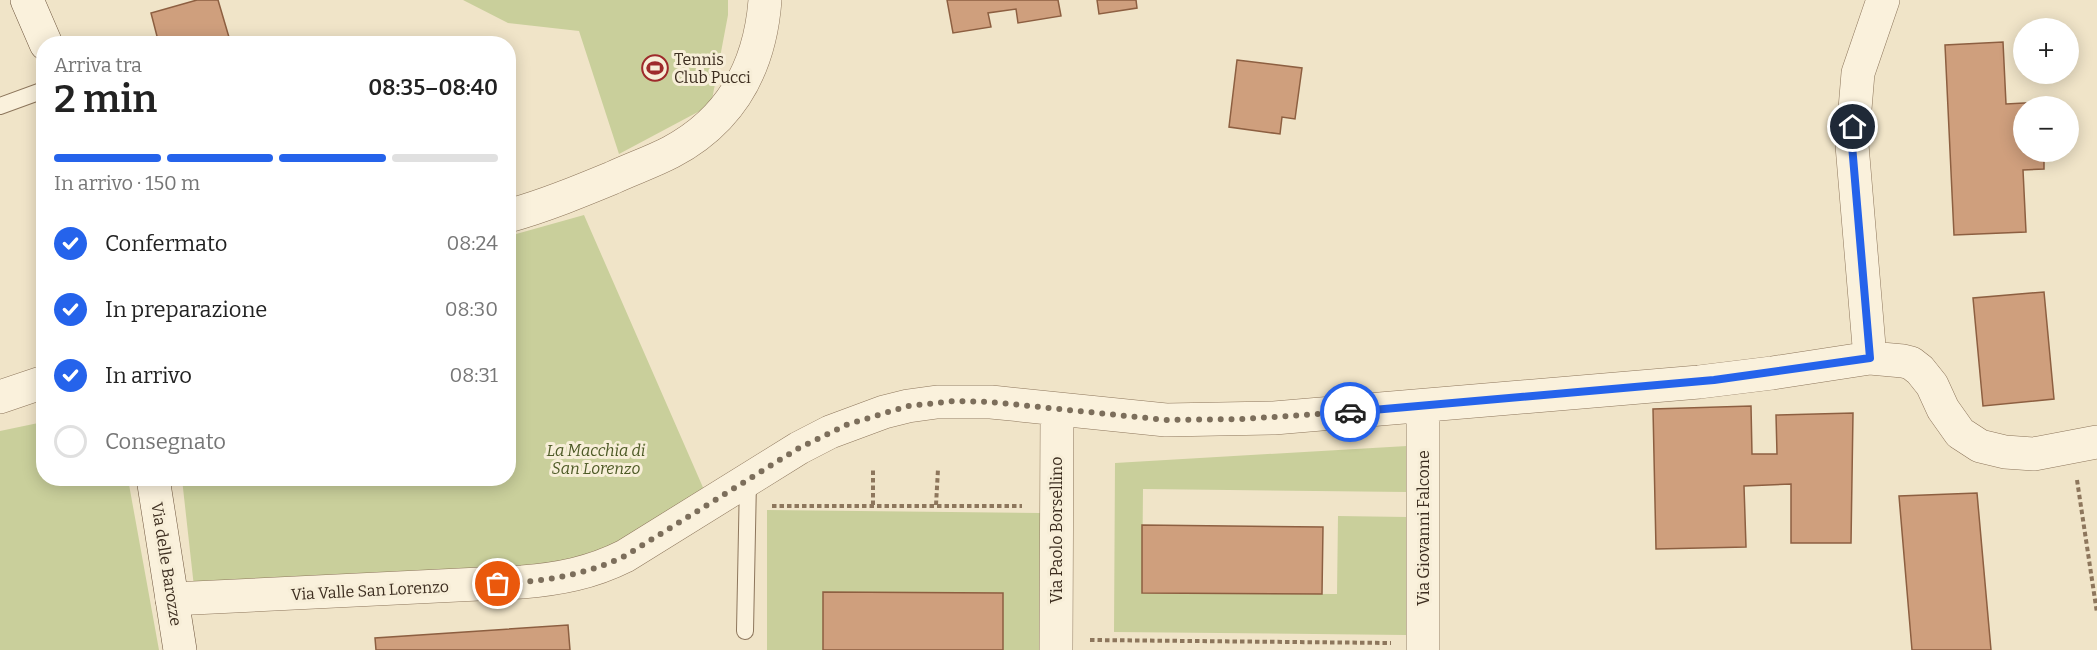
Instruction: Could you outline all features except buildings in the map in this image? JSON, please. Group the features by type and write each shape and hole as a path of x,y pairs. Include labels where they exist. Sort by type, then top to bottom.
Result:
{"street":[{"path":"27,0 43,36"},
{"path":"516,213 567,196 657,159 685,144 711,123 730,102 748,72 762,33 765,0"},
{"path":"1870,358 1852,145 1858,73 1884,0"},
{"name":"Via Valle San Lorenzo","path":"172,599 563,578 600,567 625,556 799,448 830,432 884,412 908,406 964,401 1166,420 1283,417 1709,381 1870,358 1903,361 1911,363 1920,370 1932,385 1960,433 1980,446 2019,454 2034,454 2084,444"},
{"path":"0,397 36,385"},
{"name":"Via Giovanni Falcone","path":"1423,406 1423,647"},
{"name":"Via Paolo Borsellino","path":"1056,645 1057,410"},
{"name":"Via delle Barozze","path":"154,486 180,650"}],"lane":[{"path":"0,106 36,93"},
{"path":"745,632 756,475"}],"path":[{"path":"2084,444 2097,613"},
{"path":"936,506 938,469"},
{"path":"873,470 873,505"},
{"path":"756,475 764,506 1056,506"},
{"path":"1056,645 1423,647"}],"green space":[{"name":"Tennis Club Pucci","path":"463,0 728,0 728,15 711,105 619,154 579,31 508,23"},
{"name":"La Macchia di San Lorenzo","path":"584,215 705,492 629,541 533,570 194,587 183,486 516,486 516,234"},
{"path":"36,423 36,486 129,486 159,650 0,650 0,431"},
{"path":"1407,446 1407,492 1143,489 1142,593 1337,594 1338,516 1407,517 1406,635 1114,632 1115,463"},
{"path":"767,510 1040,513 1039,650 1003,650 1003,593 823,592 823,650 767,650"}],"way so far":[{"path":"498,584 563,578 600,567 625,556 799,448 846,425 908,406 955,401 991,402 1166,420 1242,419 1350,412"}],"place":[{"name":"Tennis Club Pucci","path":"655,68"}],"route":[{"path":"1350,412 1714,380 1870,358 1852,145 1853,127"}]}
